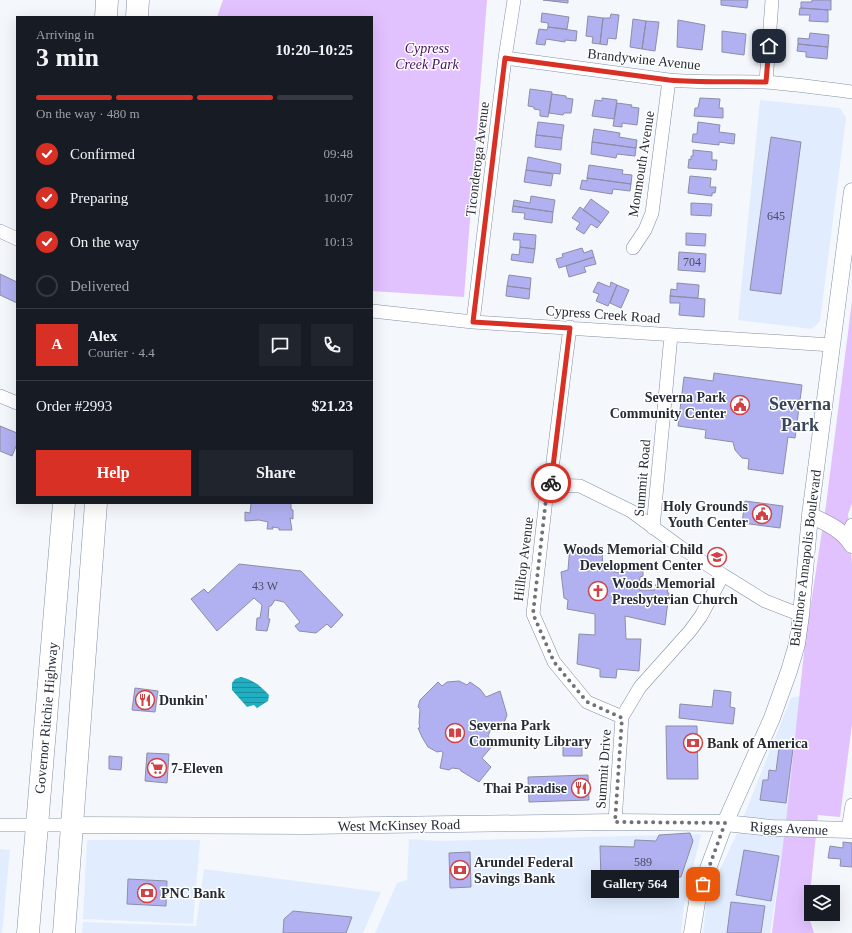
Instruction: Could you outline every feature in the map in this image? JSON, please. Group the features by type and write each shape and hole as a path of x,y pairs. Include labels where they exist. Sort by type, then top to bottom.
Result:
{"highway":[{"path":"106,16 108,0"},
{"path":"137,16 138,0"},
{"name":"Governor Ritchie Highway","path":"28,933 64,504"},
{"path":"64,933 96,504"}],"street":[{"name":"Ticonderoga Avenue","path":"473,322 505,58 514,0"},
{"path":"766,82 772,0"},
{"name":"Brandywine Avenue","path":"505,58 669,80 692,82 766,82 852,92"},
{"name":"Monmouth Avenue","path":"633,248 646,230 652,213 669,80"},
{"name":"Baltimore Annapolis Boulevard","path":"692,933 697,902 725,823 772,718 797,644 810,515 852,190"},
{"path":"0,231 16,239"},
{"name":"Cypress Creek Road","path":"373,311 473,322 832,346"},
{"name":"Hilltop Avenue","path":"570,328 550,485 546,499 533,614 554,662 587,702 622,718"},
{"name":"Summit Road","path":"653,528 671,335"},
{"path":"0,396 16,404"},
{"path":"550,485 580,486 631,511 680,547 722,575 765,601 801,614"},
{"path":"810,515 850,536"},
{"path":"622,718 640,687 690,631 701,616 722,575"},
{"name":"Summit Drive","path":"615,822 622,718"},
{"path":"850,830 852,805"},
{"name":"West McKinsey Road","path":"73,825 307,826 615,822 725,823"},
{"name":"Riggs Avenue","path":"725,823 772,828 850,830"},
{"path":"0,825 73,825"}],"shaded area":[{"path":"760,100 840,108 846,118 820,321 812,329 738,320"},
{"path":"807,694 770,933 703,933 707,897 735,838 791,698"},
{"path":"701,834 684,906 681,933 375,933 397,883 407,880 409,839 440,841"},
{"path":"87,840 200,840 193,924 83,919"},
{"path":"0,849 10,850 2,933 0,933"},
{"path":"204,869 381,892 363,933 82,933 83,922 196,926"}],"green space":[{"name":"Cypress Creek Park","path":"223,0 487,0 464,297 373,291 373,16 217,16"},
{"path":"852,301 852,503 848,514 852,564 852,724 840,817 818,815 811,885 804,885 804,921 810,921 814,933 772,933 787,813 805,643 826,505"}],"water":[{"path":"241,677 246,678 263,689 269,695 268,701 257,708 254,705 247,707 232,690 232,683 235,679"}],"building":[{"path":"543,0 568,0 568,3"},
{"path":"721,0 748,0 747,8 721,5"},
{"path":"812,0 831,0 831,10 801,8 801,2 812,2"},
{"path":"800,8 828,10 828,22 809,21 810,15 799,15"},
{"path":"542,13 569,17 567,29 548,27 548,23 541,22"},
{"path":"611,14 619,15 616,39 608,38 607,45 600,44 603,18 610,18"},
{"path":"588,16 603,18 600,44 592,43 593,37 586,36"},
{"path":"633,19 646,21 642,49 630,47"},
{"path":"678,20 705,25 702,50 677,47"},
{"path":"646,21 659,22 655,51 642,49"},
{"path":"548,27 577,31 576,41 565,40 565,42 546,39 545,45 536,44 539,29 547,30"},
{"path":"722,31 746,34 744,55 722,52"},
{"path":"810,33 829,35 828,47 798,44 798,38 809,39"},
{"path":"798,44 828,47 827,59 806,57 806,52 797,51"},
{"path":"530,89 552,92 548,117 540,116 540,110 528,106"},
{"path":"552,94 566,96 566,98 573,99 571,113 564,113 563,115 549,113"},
{"path":"602,98 617,100 614,119 592,116 595,100 602,101"},
{"path":"700,98 720,99 719,108 723,108 723,118 694,116 695,108 698,108"},
{"path":"617,103 632,105 631,107 639,108 637,125 622,123 622,127 613,126"},
{"path":"538,122 564,125 562,138 536,135"},
{"path":"698,122 720,125 719,132 735,134 734,144 719,142 719,145 692,142 693,134 697,134"},
{"path":"594,129 620,133 619,137 637,140 636,148 592,142"},
{"path":"536,135 562,138 561,150 535,147"},
{"path":"771,137 801,142 781,294 750,290"},
{"path":"592,142 636,148 635,156 617,154 616,158 591,154"},
{"path":"693,150 712,152 712,160 717,160 716,170 688,168 689,159 691,160 691,156 693,156"},
{"path":"528,157 561,164 560,174 526,170"},
{"path":"589,165 623,170 622,174 632,175 631,184 587,178"},
{"path":"526,170 553,174 551,186 524,182"},
{"path":"690,176 711,178 710,187 716,187 715,193 712,193 712,196 688,193"},
{"path":"587,178 631,184 630,191 613,189 612,194 580,189 582,180 587,181"},
{"path":"531,196 555,200 553,212 513,206 514,200 530,203"},
{"path":"591,199 609,212 601,223 583,210"},
{"path":"691,203 712,204 711,216 691,215"},
{"path":"513,206 553,212 552,223 524,219 525,213 512,212"},
{"path":"580,207 601,223 597,228 591,224 584,234 576,229 580,223 572,218"},
{"path":"514,233 536,235 535,249 520,247 520,240 513,240"},
{"path":"686,233 706,234 705,246 686,245"},
{"path":"520,247 535,249 533,263 511,260 512,254 519,255"},
{"path":"582,248 584,253 592,250 594,257 559,268 556,259 563,257 562,254"},
{"path":"679,252 706,254 705,272 678,270"},
{"path":"594,257 596,264 584,267 586,272 569,277 566,266"},
{"path":"0,274 16,282 16,303 0,295"},
{"path":"509,275 531,278 530,289 507,286"},
{"path":"598,282 610,287 611,282 617,285 608,306 596,301 599,294 593,292"},
{"path":"677,283 699,285 698,298 670,296 671,289 677,290"},
{"path":"617,285 629,290 621,308 610,303"},
{"path":"507,286 530,289 529,299 506,296"},
{"path":"670,296 705,299 704,317 679,315 680,303 670,303"},
{"name":"Severna Park Community Center","path":"714,373 802,385 795,438 788,437 783,474 748,469 749,459 742,458 735,450 733,442 705,438 706,430 678,426 684,377 713,381"},
{"path":"0,426 16,433 16,446 12,456 0,451"},
{"name":"Holy Grounds Youth Center","path":"745,501 783,506 780,528 742,523"},
{"path":"251,504 291,504 291,509 293,510 293,519 290,518 292,530 279,530 279,528 272,527 273,529 267,529 268,522 259,520 245,521 245,512 250,513"},
{"path":"570,545 602,550 603,570 621,573 620,566 643,568 643,576 640,577 639,590 655,590 656,584 668,589 667,593 669,593 665,625 625,616 626,639 641,639 639,671 617,669 616,678 600,677 600,669 577,664 579,634 595,635 595,614 567,609 568,600 564,598 561,572 568,570"},
{"path":"239,564 301,571 343,615 331,628 327,624 316,633 299,631 295,626 300,622 284,602 275,600 271,606 269,606 268,619 270,619 267,631 256,630 257,618 260,618 262,605 254,598 217,631 191,599 204,589 208,593"},
{"name":"Severna Park Community Library","path":"459,681 467,685 470,682 480,689 486,697 500,691 507,715 504,723 491,723 491,729 488,736 494,744 482,758 491,767 479,782 460,769 452,768 449,770 440,768 443,753 441,751 437,752 428,747 418,728 420,728 420,709 418,707 420,700 438,682 442,686 447,682"},
{"name":"Dunkin'","path":"135,688 158,691 155,712 132,710"},
{"path":"714,690 731,692 730,707 735,708 733,724 679,718 680,704 712,707"},
{"path":"666,726 697,726 698,779 667,779"},
{"path":"563,742 582,742 582,756 563,756"},
{"path":"779,748 793,749 786,803 760,800 763,780 768,780 769,770 776,771"},
{"name":"7-Eleven","path":"147,753 169,754 167,783 145,781"},
{"path":"109,756 122,757 121,770 109,769"},
{"path":"588,775 589,800 529,802 528,777"},
{"path":"690,833 693,841 681,877 601,881 600,846 634,847 635,840 656,841 659,835"},
{"path":"843,842 852,843 852,867 840,866 841,859 828,858 830,846 843,848"},
{"path":"744,850 779,856 771,901 736,895"},
{"name":"Arundel Federal Savings Bank","path":"470,852 471,887 450,888 449,853"},
{"name":"PNC Bank","path":"128,879 167,881 166,906 127,904"},
{"path":"731,902 765,906 761,933 727,933"},
{"path":"293,911 352,917 346,933 283,933 284,919"}],"way so far":[{"path":"551,483 546,499 533,614 554,662 587,702 622,718 615,822 725,823 703,884"}],"place":[{"name":"Severna Park Community Center","path":"740,405"},
{"name":"Holy Grounds Youth Center","path":"762,514"},
{"name":"Woods Memorial Child Development Center","path":"717,557"},
{"name":"Woods Memorial Presbyterian Church","path":"598,591"},
{"name":"Dunkin'","path":"145,700"},
{"name":"Severna Park Community Library","path":"455,733"},
{"name":"Bank of America","path":"693,743"},
{"name":"7-Eleven","path":"157,768"},
{"name":"Thai Paradise","path":"581,788"},
{"name":"Arundel Federal Savings Bank","path":"460,870"},
{"name":"Gallery 564","path":"703,884"},
{"name":"PNC Bank","path":"147,893"}],"district":[{"name":"Severna Park","path":"800,414"}],"route":[{"path":"551,483 570,328 473,322 505,58 669,80 692,82 766,82 769,46"}]}
